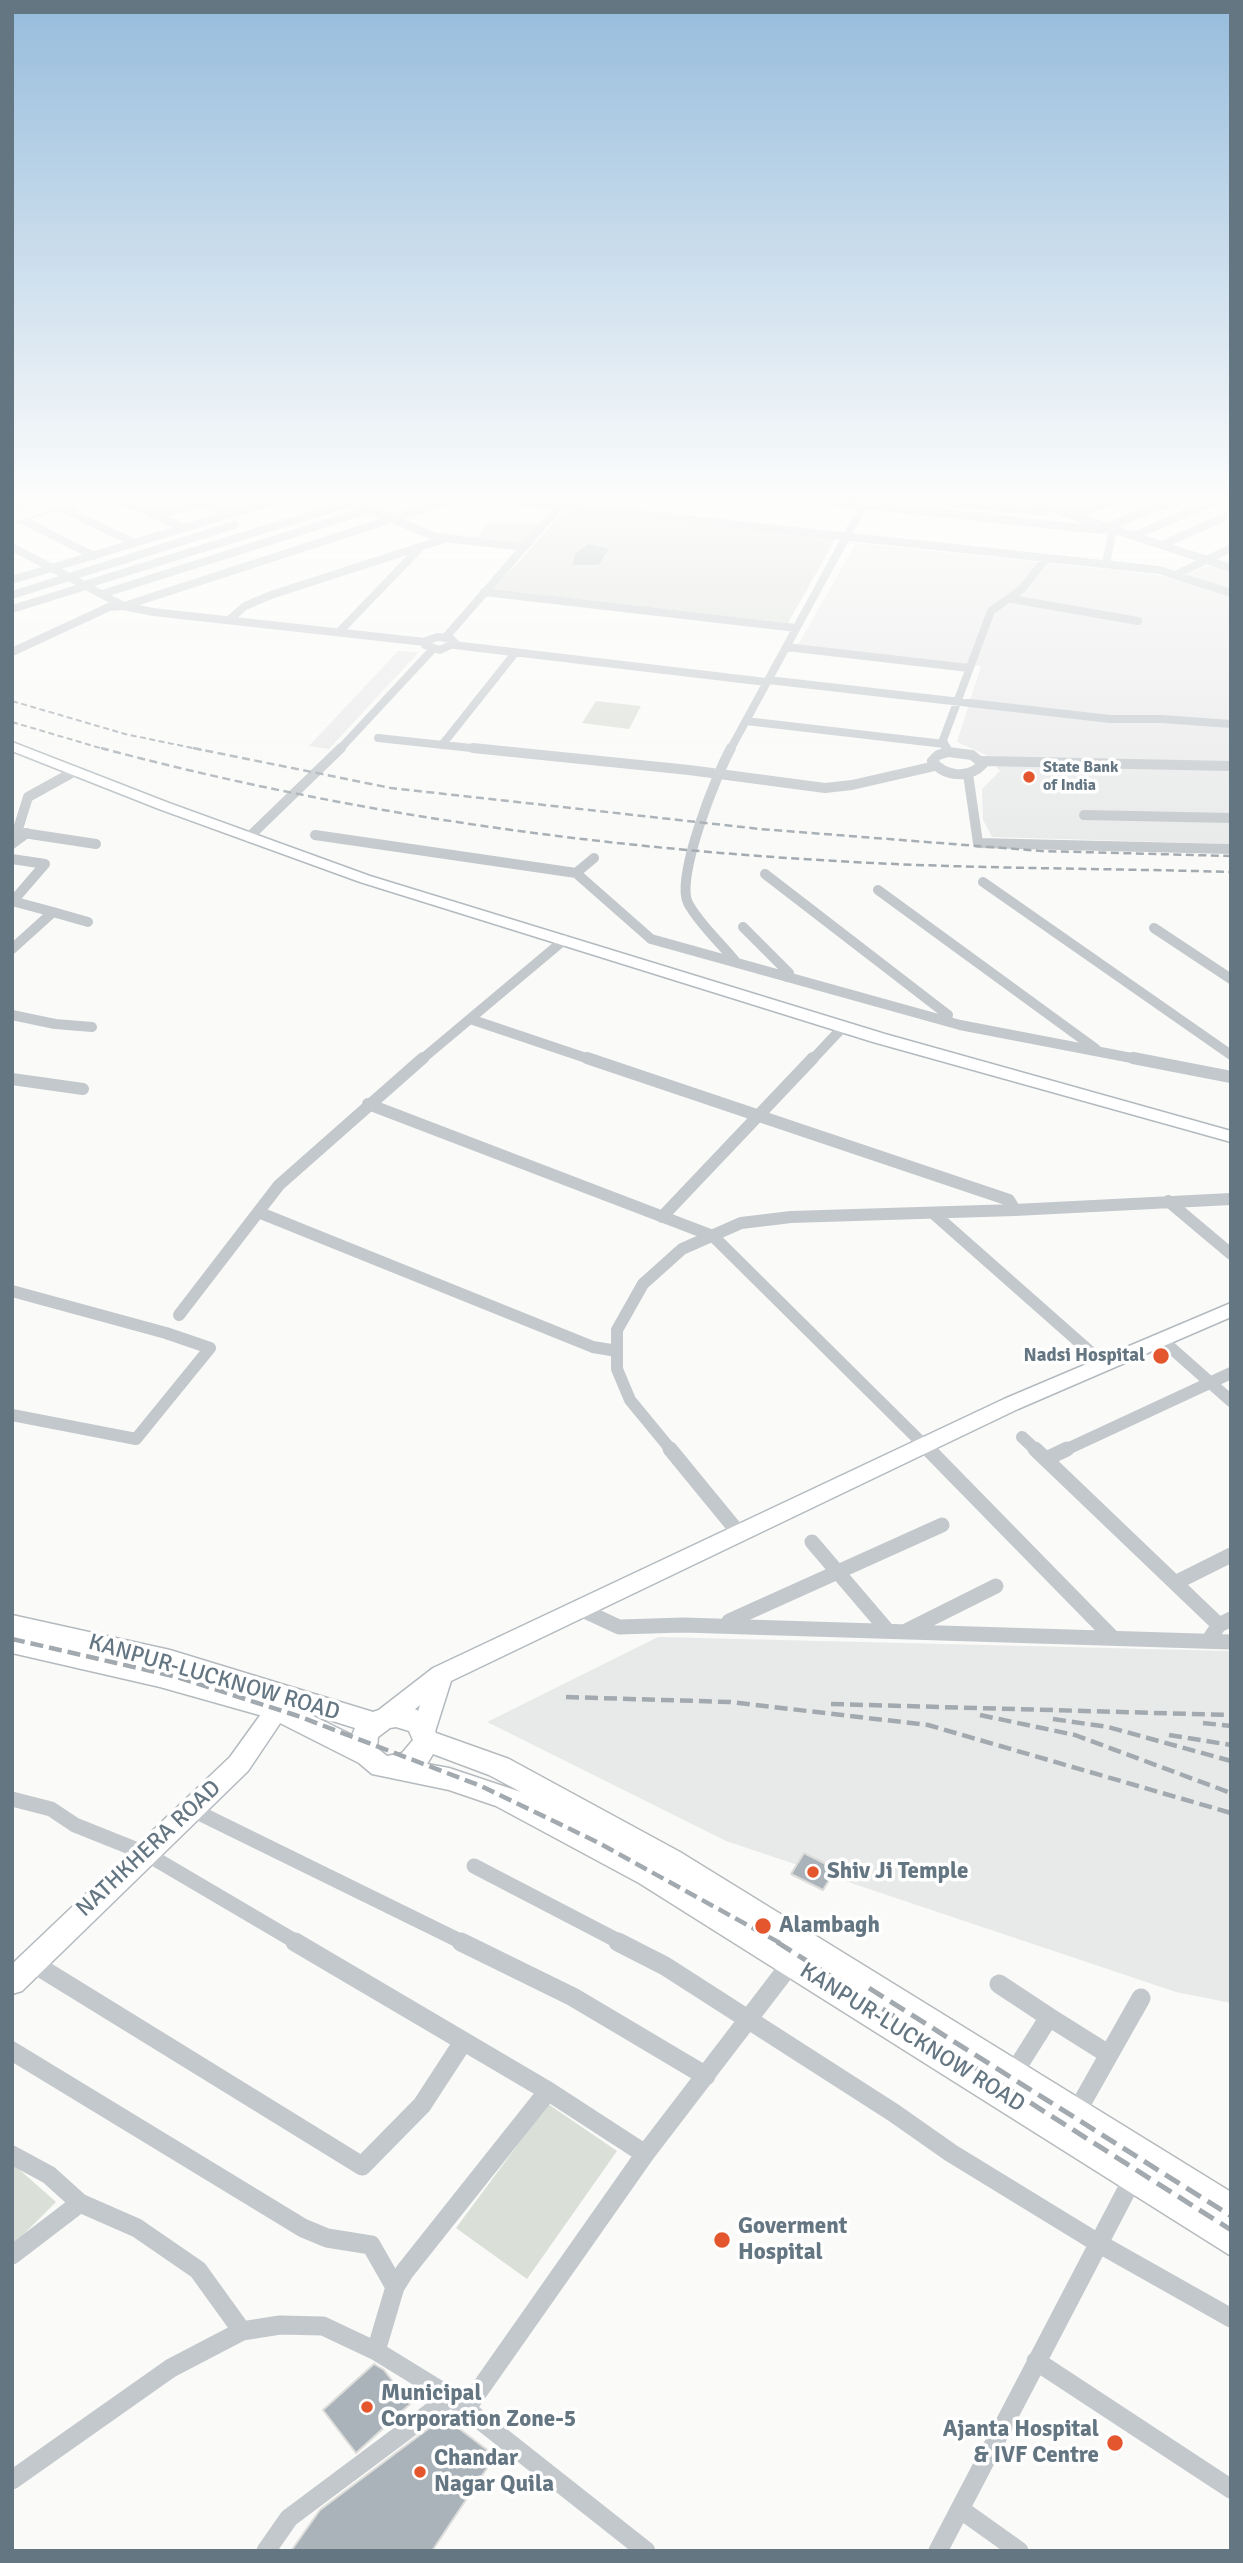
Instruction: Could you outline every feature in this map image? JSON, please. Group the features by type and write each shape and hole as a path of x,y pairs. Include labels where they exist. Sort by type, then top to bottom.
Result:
{"main road":[{"name":"KANPUR-LUCKNOW ROAD","path":"12,1625 170,1660 382,1720"},
{"name":"KANPUR-LUCKNOW ROAD","path":"12,1643 160,1677 277,1710 367,1755"},
{"path":"410,1718 425,1735 420,1754 414,1760 396,1766 382,1766 367,1755 363,1742 382,1720 410,1718"},
{"name":"KANPUR-LUCKNOW ROAD","path":"425,1735 499,1767 670,1861 1076,2113 1231,2240"},
{"name":"KANPUR-LUCKNOW ROAD","path":"396,1766 505,1797 649,1874 792,1962 1139,2167 1231,2210"}],"street":[{"path":"12,652 78,622"},
{"path":"244,622 339,632 445,649 454,645 1110,719 1162,719 1231,724"},
{"path":"339,632 349,622"},
{"path":"249,837 322,768 429,645 445,638 459,622"},
{"path":"741,622 796,628"},
{"path":"736,963 687,901 685,877 717,774 800,622"},
{"path":"946,748 943,740 986,622"},
{"path":"445,638 454,641 454,645"},
{"path":"786,647 970,668"},
{"path":"442,745 515,653"},
{"path":"767,681 956,703"},
{"path":"746,721 946,748 967,753 982,761 1231,766"},
{"path":"378,738 844,789 915,768 935,766 949,773 968,774 982,768 982,761"},
{"path":"12,746 365,879 843,1027 1231,1137"},
{"path":"935,766 934,757 946,748"},
{"path":"75,771 28,797 17,832 96,844"},
{"path":"968,774 978,842 1231,849"},
{"path":"1084,815 1231,818"},
{"path":"12,844 26,834"},
{"path":"315,835 576,873 651,939 946,1021 1231,1077"},
{"path":"576,873 594,858"},
{"path":"13,860 45,864 12,901 88,922"},
{"path":"765,874 948,1015 946,1021"},
{"path":"983,882 1231,1055"},
{"path":"878,890 1097,1051"},
{"path":"12,949 53,912"},
{"path":"743,927 789,973 787,977"},
{"path":"1154,928 1231,979"},
{"path":"179,1315 279,1185 368,1104 564,940"},
{"path":"12,1015 55,1024 92,1027"},
{"path":"470,1019 760,1114 1009,1200 1015,1210"},
{"path":"662,1217 843,1027"},
{"path":"12,1079 83,1089"},
{"path":"368,1104 713,1236 924,1445 1113,1638"},
{"path":"738,1532 630,1400 617,1368 617,1330 643,1284 682,1249 741,1223 791,1217 1015,1210 1231,1199"},
{"path":"1168,1201 1231,1254"},
{"path":"258,1212 593,1347 617,1351"},
{"path":"933,1213 1104,1364"},
{"path":"12,1292 166,1333 210,1349 136,1439 12,1416"},
{"path":"382,1720 441,1675 578,1608 924,1445 1231,1308"},
{"path":"1161,1339 1231,1401"},
{"path":"1046,1459 1231,1373"},
{"path":"1022,1437 1175,1583 1225,1622 1208,1641"},
{"path":"727,1626 729,1621 942,1525"},
{"path":"812,1542 888,1632"},
{"path":"1175,1583 1231,1555"},
{"path":"904,1632 996,1586"},
{"path":"578,1608 619,1628 727,1626 1231,1642"},
{"path":"425,1735 441,1675"},
{"name":"NATHKHERA ROAD","path":"12,1982 239,1764 277,1710"},
{"path":"12,1799 51,1809 75,1825 145,1853 548,2091 645,2154"},
{"path":"193,1810 573,1997 706,2076"},
{"path":"474,1866 665,1966 951,2152 1098,2243 1231,2318"},
{"path":"31,1962 362,2166 422,2105 463,2042"},
{"path":"266,2551 289,2518 459,2403 792,1962"},
{"path":"999,1984 1108,2054"},
{"path":"1076,2113 1141,1998"},
{"path":"1013,2074 1049,2017"},
{"path":"12,2051 303,2228 327,2238 371,2245 395,2287"},
{"path":"376,2351 395,2287 548,2091"},
{"path":"12,2155 49,2175 80,2203 137,2228 198,2270 242,2331"},
{"path":"938,2551 1139,2167"},
{"path":"12,2255 80,2203"},
{"path":"12,2480 171,2368 242,2331 280,2325 323,2326 376,2351 459,2403 646,2551"},
{"path":"1036,2361 1231,2489"},
{"path":"960,2509 1019,2551"}],"shaded area":[{"path":"811,622 1231,622 1231,844 992,837 983,820 982,789 1000,771 986,755 957,742 981,666 798,645"},
{"path":"398,651 419,652 329,749 309,746"},
{"path":"596,701 641,706 629,729 582,723"},
{"path":"658,1637 1231,1651 1231,2003 1176,1992 726,1841 487,1722"},
{"path":"548,2104 617,2151 527,2279 456,2228"},
{"path":"12,2163 56,2202 12,2246"}],"building":[{"name":"Shiv Ji Temple","path":"804,1853 836,1869 823,1890 791,1874"},
{"name":"Municipal Corporation Zone-5","path":"374,2364 384,2370 410,2404 356,2453 323,2410"},
{"name":"Chandar Nagar Quila","path":"444,2417 495,2456 432,2551 291,2551 320,2510"}],"railway":[{"path":"12,701 125,734 202,750"},
{"path":"12,722 107,750"},
{"path":"101,748 282,791 557,836 743,855 885,864 1231,872"},
{"path":"193,748 391,788 760,829 1042,851 1231,856"},
{"path":"12,1639 177,1677 298,1716 481,1786 597,1842 780,1943"},
{"path":"566,1697 730,1702 928,1725 1231,1813"},
{"path":"831,1704 1231,1715"},
{"path":"980,1715 1075,1735 1231,1793"},
{"path":"1053,1719 1108,1727 1231,1761"},
{"path":"1203,1723 1231,1726"},
{"path":"1169,1735 1231,1745"},
{"path":"777,1942 1231,2230"},
{"path":"869,1988 1231,2216"}],"place":[{"name":"State Bank of India","path":"1029,777"},
{"name":"Nadsi Hospital","path":"1161,1356"},
{"name":"Shiv Ji Temple","path":"813,1872"},
{"name":"Alambagh","path":"763,1926"},
{"name":"Goverment Hospital","path":"722,2240"},
{"name":"Municipal Corporation Zone-5","path":"367,2407"},
{"name":"Ajanta Hospital & IVF Centre","path":"1115,2443"},
{"name":"Chandar Nagar Quila","path":"420,2472"}]}
